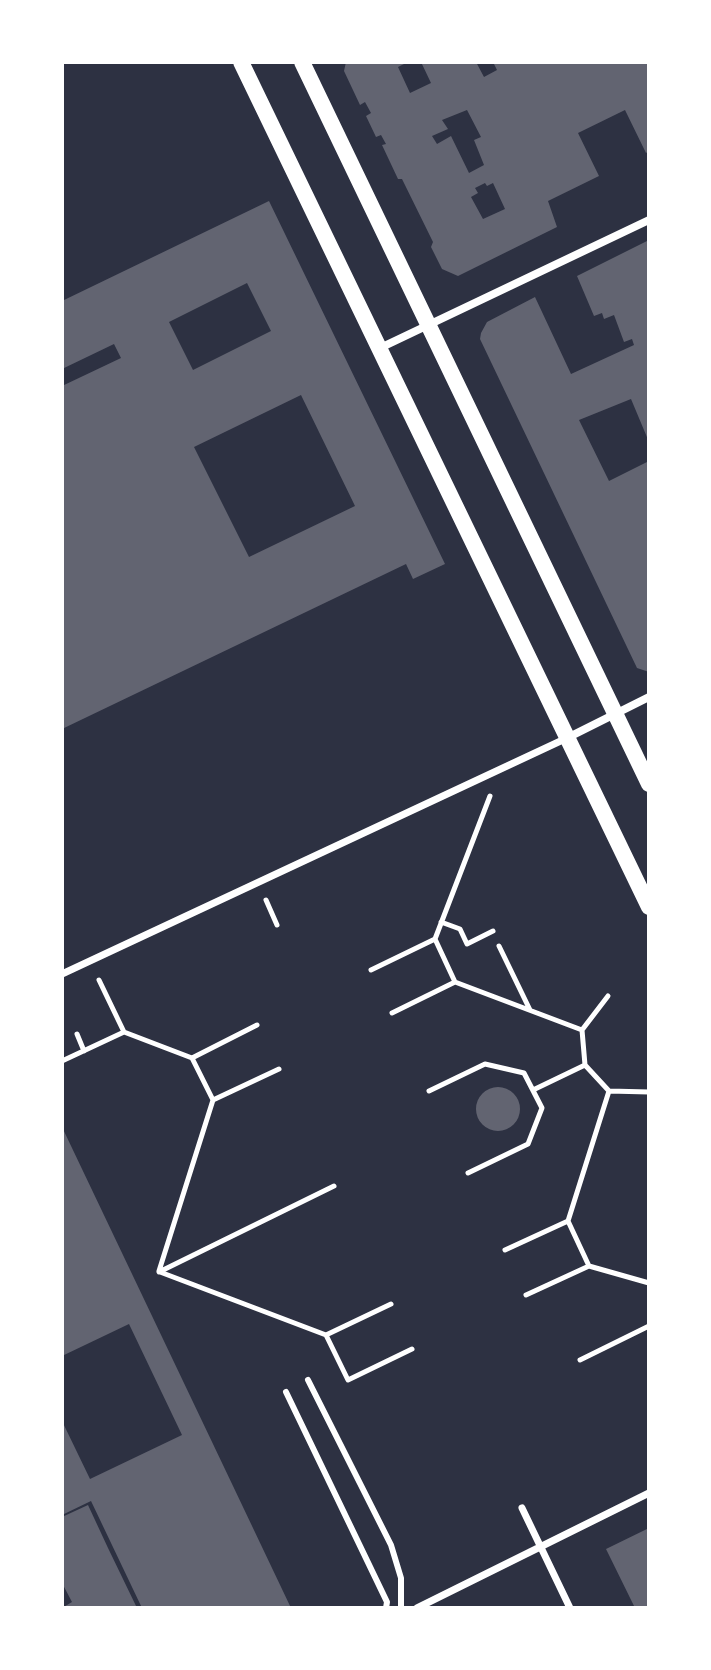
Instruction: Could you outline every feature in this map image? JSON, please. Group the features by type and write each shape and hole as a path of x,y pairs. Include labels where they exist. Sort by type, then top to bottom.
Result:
{"main road":[{"path":"241,62 649,907"},
{"path":"302,62 649,784"}],"street":[{"path":"380,348 649,220"},
{"path":"62,974 649,697"},
{"path":"417,1608 649,1493"},
{"path":"522,1508 570,1608"}],"lane":[{"path":"308,1380 391,1545 401,1578 401,1608"},
{"path":"286,1392 387,1602 386,1608"}],"path":[{"path":"501,769 435,939 455,982 582,1030"},
{"path":"441,922 460,929 467,944 493,931"},
{"path":"371,970 435,939"},
{"path":"499,946 531,1011"},
{"path":"90,961 124,1032 192,1058 213,1100 159,1272"},
{"path":"392,1013 455,982"},
{"path":"608,996 582,1030 585,1065 609,1091 649,1092"},
{"path":"192,1058 257,1025"},
{"path":"62,1061 124,1032"},
{"path":"77,1034 84,1051"},
{"path":"429,1091 485,1064 524,1073 542,1108 528,1144 468,1173"},
{"path":"533,1090 585,1065"},
{"path":"213,1100 279,1069"},
{"path":"589,1266 568,1221 609,1091"},
{"path":"159,1272 334,1186"},
{"path":"505,1250 568,1221"},
{"path":"526,1295 589,1266 649,1283"},
{"path":"159,1272 326,1335 348,1380 412,1349"},
{"path":"326,1335 391,1304"},
{"path":"580,1360 649,1326"}],"building":[{"path":"346,62 408,62 398,67 410,93 431,83 421,62 476,62 484,77 497,70 493,62 649,62 649,151 646,153 625,110 578,133 599,176 548,201 557,227 458,276 442,269 431,247 433,242 382,145 386,144 381,135 376,137 366,116 371,113 365,102 360,105 344,71","holes":["467,110 481,137 474,140 484,165 469,173 451,136 437,144 432,136 448,129 442,120","485,183 487,186 493,183 505,209 483,219 471,197 478,193 475,188"]},
{"path":"269,201 445,564 413,579 406,564 62,729 62,386 121,358 114,344 62,369 62,301","holes":["247,283 271,331 193,370 169,322","301,395 355,506 249,557 194,447"]},
{"path":"649,240 649,442 631,399 579,420 609,481 649,461 649,672 637,668 480,339 487,322 535,297 571,374 634,345 632,339 624,342 614,315 604,319 602,313 594,316 577,276"},
{"path":"498,1087 514,1093 520,1109 514,1125 498,1131 482,1125 476,1109 482,1093"},
{"path":"62,1127 291,1608 142,1608 91,1501 62,1515 62,1421 90,1479 182,1435 129,1324 62,1356"},
{"path":"88,1505 137,1608 62,1608 72,1602 62,1583 62,1517"},
{"path":"649,1528 649,1608 635,1608 606,1549"}]}
